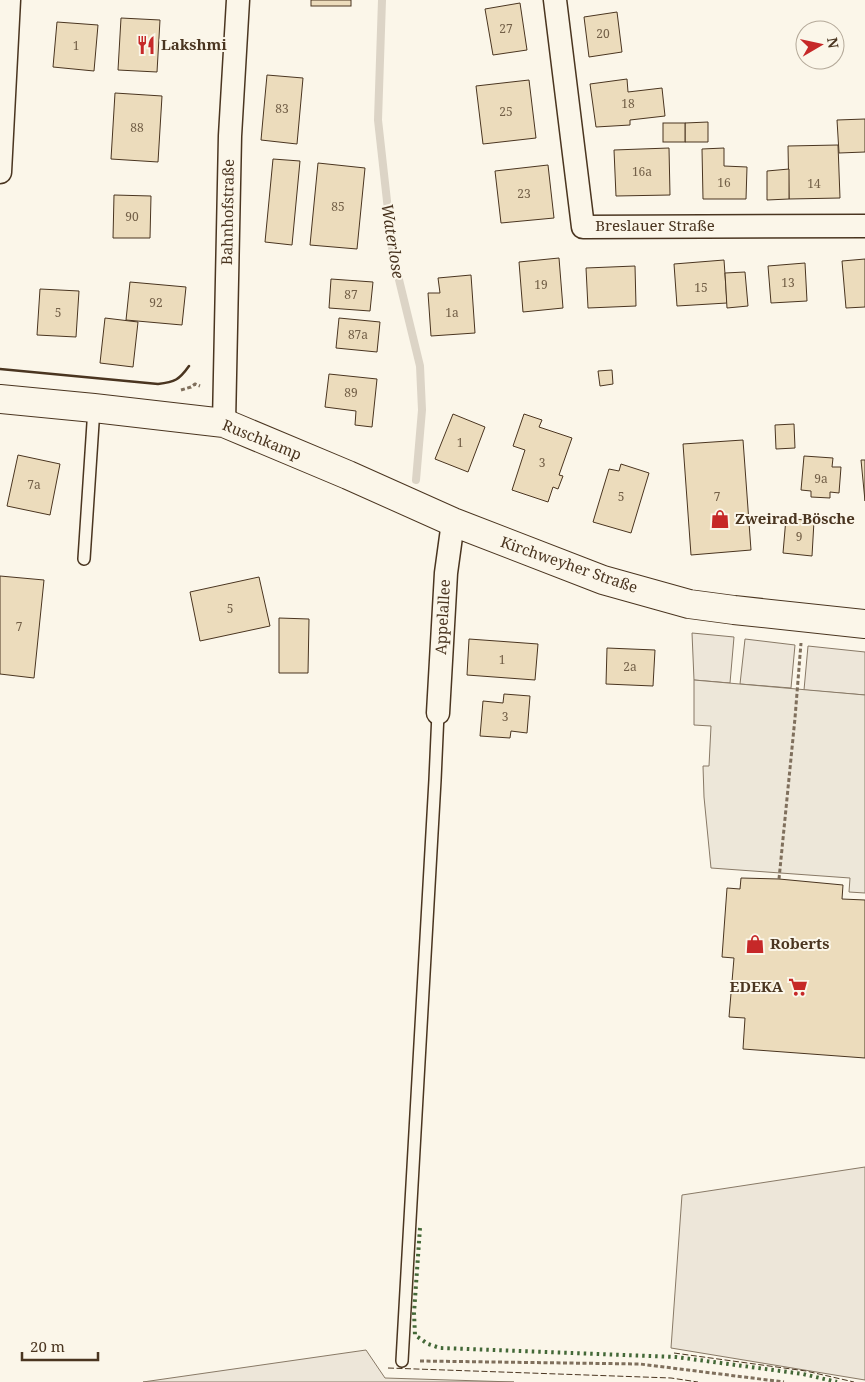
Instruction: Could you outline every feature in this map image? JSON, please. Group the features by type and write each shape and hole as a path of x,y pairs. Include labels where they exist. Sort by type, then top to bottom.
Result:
{"main road":[{"name":"Ruschkamp","path":"0,400 94,408 224,423 453,522"},
{"name":"Kirchweyher Straße","path":"453,522 603,580 689,604 865,624"}],"street":[{"path":"0,172 9,0"},
{"name":"Bahnhofstraße","path":"224,423 230,136 238,0"},
{"name":"Breslauer Straße","path":"555,0 583,227 865,226"},
{"name":"Appelallee","path":"438,713 446,573 453,522"}],"lane":[{"path":"84,559 94,408"},
{"path":"402,1361 436,780 438,713"}],"path":[{"path":"779,879 803,618"},
{"path":"402,1361 640,1364 784,1382"}],"shaded area":[{"path":"692,633 734,637 730,683 694,680"},
{"path":"745,639 795,645 791,688 740,684"},
{"path":"808,646 865,652 865,695 804,690"},
{"path":"694,680 865,695 865,893 849,892 850,878 711,868 703,766 709,766 711,726 694,725"},
{"path":"865,1167 865,1380 671,1348 682,1195"},
{"path":"366,1350 385,1378 514,1382 143,1382"}],"building":[{"path":"311,0 351,0 351,6 311,6"},
{"path":"520,3 527,50 493,55 485,9"},
{"path":"617,12 622,52 589,57 584,17"},
{"path":"121,18 160,20 157,72 118,70"},
{"path":"57,22 98,25 94,71 53,67"},
{"path":"267,75 303,78 297,144 261,140"},
{"path":"627,79 628,92 662,88 665,116 630,120 630,125 596,127 590,84"},
{"path":"529,80 536,138 483,144 476,86"},
{"path":"115,93 162,96 158,162 111,159"},
{"path":"865,119 865,152 839,153 837,120"},
{"path":"708,122 708,142 685,142 685,123"},
{"path":"663,123 685,123 685,142 663,142"},
{"path":"838,145 840,198 789,199 788,146"},
{"path":"669,148 670,195 616,196 614,150"},
{"path":"724,148 724,166 747,167 746,199 703,199 702,149"},
{"path":"273,159 300,161 292,245 265,242"},
{"path":"318,163 365,168 357,249 310,245"},
{"path":"548,165 554,218 501,223 495,171"},
{"path":"789,169 789,199 767,200 767,171"},
{"path":"114,195 151,196 150,238 113,238"},
{"path":"559,258 563,308 523,312 519,262"},
{"path":"865,259 865,307 846,308 842,261"},
{"path":"724,260 727,303 677,306 674,264"},
{"path":"805,263 807,301 771,303 768,266"},
{"path":"635,266 636,306 588,308 586,268"},
{"path":"745,272 748,306 727,308 725,273"},
{"path":"471,275 475,333 431,336 428,293 440,293 438,278"},
{"path":"331,279 373,282 370,311 329,308"},
{"path":"130,282 186,287 182,325 126,320"},
{"path":"40,289 79,291 76,337 37,335"},
{"path":"105,318 138,322 133,367 100,363"},
{"path":"339,318 380,322 377,352 336,348"},
{"path":"612,370 613,384 600,386 598,371"},
{"path":"329,374 377,379 372,427 355,425 356,411 325,407"},
{"path":"453,414 485,427 468,472 435,459"},
{"path":"524,414 542,420 539,427 572,438 559,475 563,476 558,489 553,487 548,502 512,490 525,450 513,446"},
{"path":"794,424 795,448 776,449 775,425"},
{"path":"743,440 751,550 691,555 683,444"},
{"path":"18,455 60,464 50,515 7,506"},
{"path":"804,456 833,458 832,467 841,467 839,493 830,492 830,498 811,497 811,491 801,490"},
{"path":"861,460 865,460 865,501"},
{"path":"621,464 649,473 631,533 593,522 609,469 619,471"},
{"path":"786,518 814,521 812,556 783,553"},
{"path":"0,576 44,580 34,678 0,674"},
{"path":"259,577 270,626 200,641 190,592"},
{"path":"279,618 309,619 308,673 279,673"},
{"path":"469,639 538,644 535,680 467,675"},
{"path":"607,648 655,650 653,686 606,684"},
{"path":"504,694 530,696 527,733 511,731 510,738 480,736 483,701 503,703"},
{"name":"EDEKA","path":"741,878 779,879 843,885 842,899 865,900 865,1058 743,1049 745,1018 729,1017 734,958 722,957 727,888 740,889"}],"waterway":[{"name":"Waterlose","path":"382,0 378,120 393,255 420,366 422,410 416,480"}],"hedge":[{"path":"420,1228 414,1313 415,1335 428,1344 440,1348 676,1357 803,1374 837,1382"}],"fence":[{"path":"674,1353 806,1371 854,1382"},
{"path":"388,1368 671,1378 698,1382"}],"wall":[{"path":"0,369 158,384 176,380 189,366"}],"place":[{"name":"Lakshmi","path":"146,45"},
{"name":"Zweirad Bösche","path":"720,519"},
{"name":"Roberts","path":"755,944"},
{"name":"EDEKA","path":"798,987"}]}
